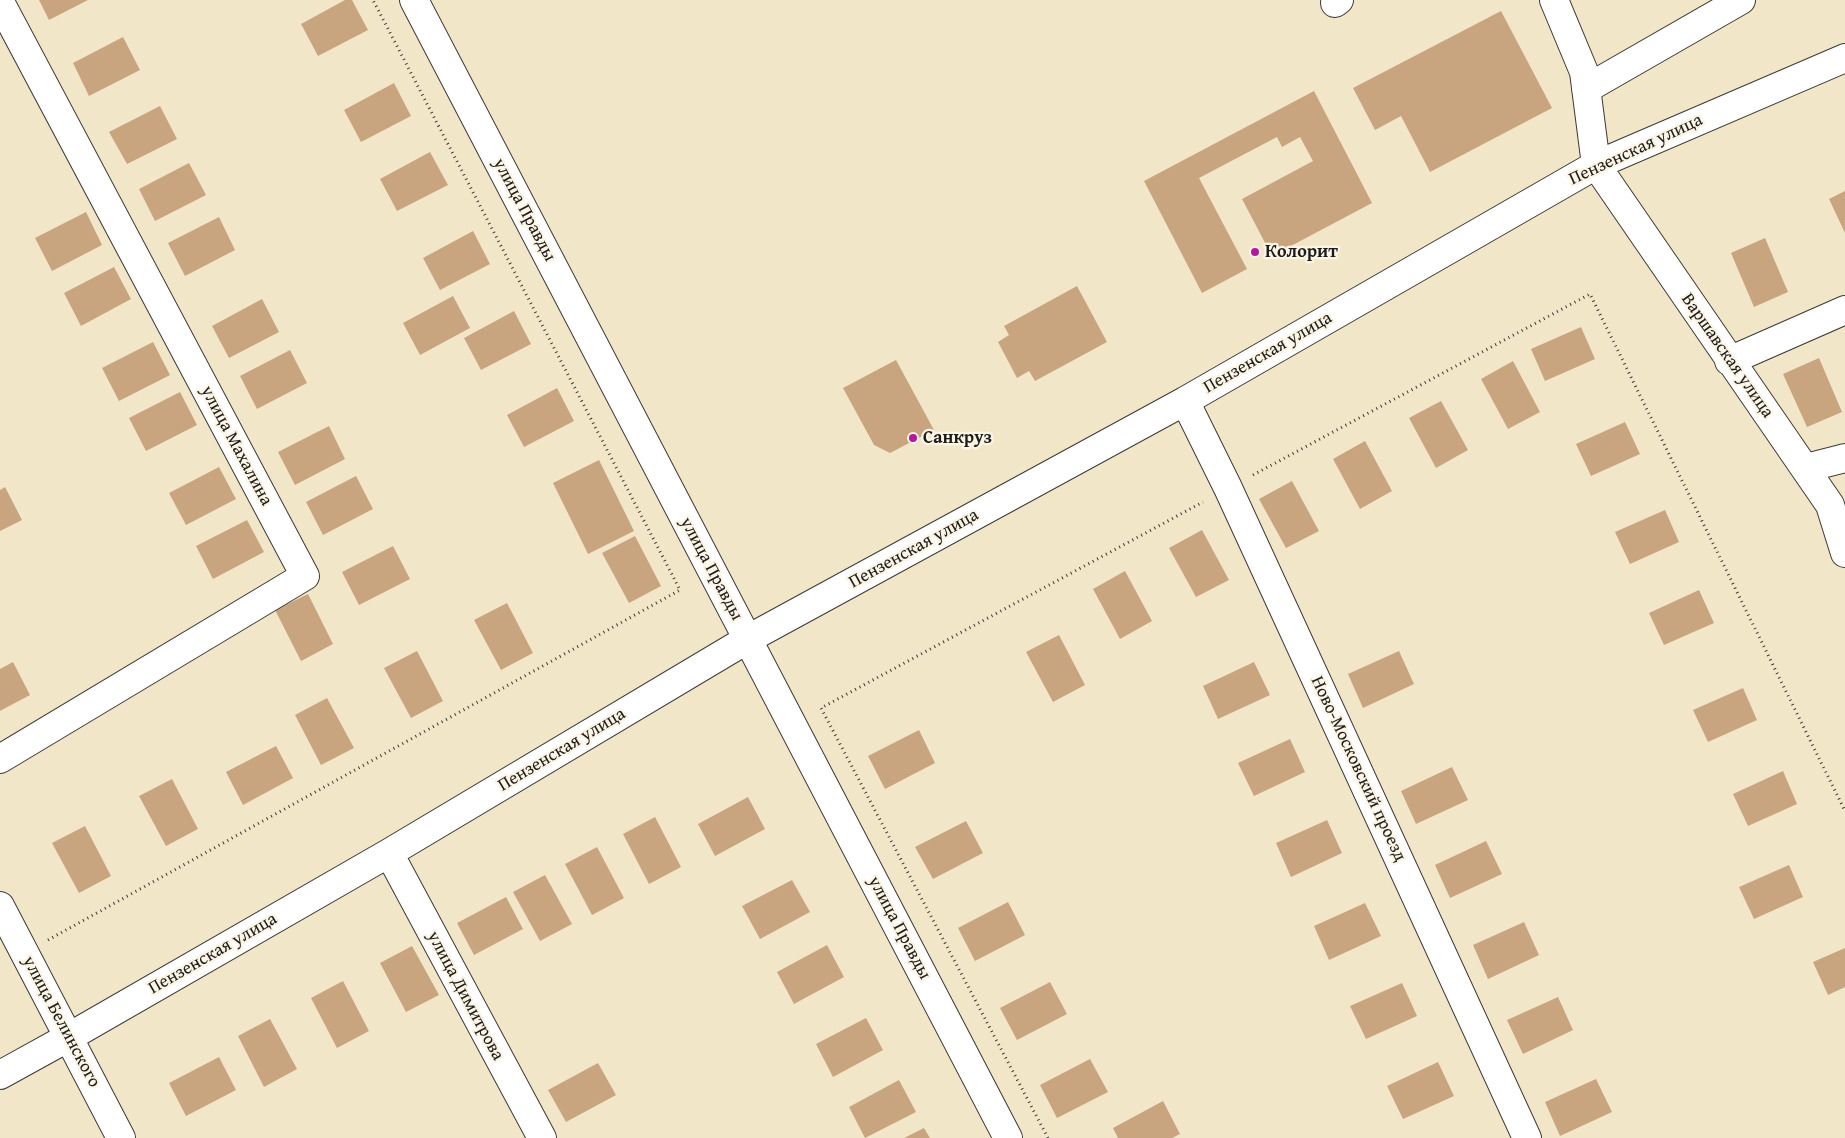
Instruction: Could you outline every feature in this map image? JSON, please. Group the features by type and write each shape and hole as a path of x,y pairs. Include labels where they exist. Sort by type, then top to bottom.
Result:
{"street":[{"name":"улица Правды","path":"414,0 1008,1138"},
{"path":"1554,0 1584,72 1596,165"},
{"path":"1586,88 1740,0"},
{"name":"улица Махалина","path":"0,2 305,576 0,760"},
{"name":"Пензенская улица","path":"0,1075 389,853 748,639 1185,401 1596,165 1845,58"},
{"name":"Варшавская улица","path":"1596,165 1729,361 1806,468 1838,508 1845,553"},
{"path":"1729,361 1845,310"},
{"name":"Ново-Московский проезд","path":"1185,401 1228,488 1528,1138"},
{"path":"1806,468 1845,458"},
{"name":"улица Димитрова","path":"389,853 542,1138"},
{"name":"улица Белинского","path":"0,906 121,1138"}],"path":[{"path":"24,953 680,590 372,0"}],"building":[{"path":"39,0 88,0 49,20"},
{"path":"345,0 352,0 368,30 318,56 301,24"},
{"path":"1501,11 1552,108 1430,172 1401,116 1375,130 1353,88"},
{"path":"123,37 140,70 89,96 73,63"},
{"path":"394,83 411,116 361,142 344,110"},
{"path":"1314,91 1372,203 1272,256 1242,199 1313,161 1300,137 1282,147 1277,137 1199,178 1247,269 1202,293 1144,181"},
{"path":"160,106 177,139 127,164 109,132"},
{"path":"430,152 448,185 397,211 380,179"},
{"path":"189,163 206,195 155,221 139,189"},
{"path":"1845,191 1845,233 1829,199"},
{"path":"86,212 102,245 52,271 35,238"},
{"path":"219,217 235,250 185,276 168,243"},
{"path":"473,231 490,264 440,290 423,258"},
{"path":"1765,238 1788,292 1754,307 1731,253"},
{"path":"114,267 131,299 81,326 64,293"},
{"path":"1077,286 1107,342 1035,381 1029,371 1017,378 998,342 1009,335 1004,326"},
{"path":"453,296 470,328 420,355 403,323"},
{"path":"262,299 279,332 229,358 212,326"},
{"path":"514,311 531,344 481,370 464,338"},
{"path":"1581,327 1595,359 1545,381 1531,349"},
{"path":"153,342 170,375 119,401 102,368"},
{"path":"290,350 307,383 257,409 240,376"},
{"path":"1819,358 1842,412 1807,427 1783,374"},
{"path":"896,360 934,430 890,453 874,445 843,388"},
{"path":"1513,361 1540,412 1508,429 1481,379"},
{"path":"557,388 574,421 524,447 507,415"},
{"path":"180,392 197,425 146,451 129,418"},
{"path":"1441,401 1468,450 1436,468 1409,418"},
{"path":"1625,422 1640,454 1591,476 1576,444"},
{"path":"329,426 345,459 295,485 278,452"},
{"path":"1365,441 1392,491 1360,509 1333,459"},
{"path":"599,460 634,531 588,554 553,483"},
{"path":"219,467 236,499 186,525 169,493"},
{"path":"356,476 373,509 323,535 306,502"},
{"path":"1292,481 1319,531 1286,548 1259,499"},
{"path":"5,487 22,520 0,531 0,490"},
{"path":"1665,510 1679,542 1630,564 1615,532"},
{"path":"247,520 264,552 213,579 196,546"},
{"path":"1202,530 1229,580 1196,597 1169,548"},
{"path":"635,536 661,586 629,603 602,553"},
{"path":"393,546 410,579 359,605 342,572"},
{"path":"1125,571 1152,621 1120,639 1093,589"},
{"path":"1699,590 1714,623 1664,645 1649,613"},
{"path":"308,594 333,644 301,661 275,610"},
{"path":"507,603 533,653 501,670 474,620"},
{"path":"1059,635 1085,685 1053,702 1026,652"},
{"path":"417,651 443,701 411,718 384,668"},
{"path":"1399,651 1414,684 1363,708 1348,674"},
{"path":"13,662 30,695 0,711 0,669"},
{"path":"1254,662 1270,695 1218,719 1203,686"},
{"path":"1743,688 1757,720 1708,742 1693,710"},
{"path":"327,698 354,748 321,765 295,715"},
{"path":"919,730 935,763 885,789 868,756"},
{"path":"1290,739 1305,772 1254,796 1238,763"},
{"path":"276,746 293,778 243,805 226,772"},
{"path":"1452,767 1468,800 1416,824 1401,791"},
{"path":"1783,771 1797,804 1748,826 1733,794"},
{"path":"172,779 198,829 166,846 139,796"},
{"path":"748,797 765,829 715,856 698,824"},
{"path":"655,817 681,867 649,884 623,834"},
{"path":"1327,820 1342,853 1291,877 1276,843"},
{"path":"966,821 983,853 933,879 915,847"},
{"path":"85,826 111,876 79,893 52,843"},
{"path":"1486,841 1502,874 1450,898 1435,865"},
{"path":"597,847 624,898 592,915 565,864"},
{"path":"1789,865 1803,897 1754,919 1739,887"},
{"path":"545,875 572,924 540,941 513,892"},
{"path":"792,880 810,912 760,939 742,906"},
{"path":"506,897 523,929 474,955 457,923"},
{"path":"1008,902 1025,935 975,961 958,928"},
{"path":"1365,903 1381,936 1329,960 1314,926"},
{"path":"1524,922 1539,955 1488,979 1473,945"},
{"path":"827,945 844,977 794,1004 777,972"},
{"path":"412,946 439,995 406,1012 380,963"},
{"path":"1845,948 1845,987 1828,995 1813,962"},
{"path":"343,981 369,1031 337,1048 311,998"},
{"path":"1050,982 1067,1014 1017,1040 1000,1008"},
{"path":"1402,983 1417,1016 1366,1039 1350,1006"},
{"path":"1558,997 1573,1030 1523,1054 1507,1020"},
{"path":"866,1018 883,1050 833,1077 816,1044"},
{"path":"270,1019 297,1069 264,1087 238,1036"},
{"path":"219,1057 236,1090 186,1116 169,1083"},
{"path":"1090,1059 1108,1092 1057,1118 1040,1085"},
{"path":"1438,1062 1454,1096 1403,1119 1387,1086"},
{"path":"598,1063 616,1095 566,1122 548,1090"},
{"path":"1596,1079 1612,1112 1560,1136 1545,1102"},
{"path":"899,1080 916,1112 865,1138 849,1107"},
{"path":"1163,1101 1180,1134 1172,1138 1118,1138 1113,1128"},
{"path":"924,1128 930,1138 904,1138"}],"place":[{"name":"Колорит","path":"1255,252"},
{"name":"Санкруз","path":"913,438"}]}
